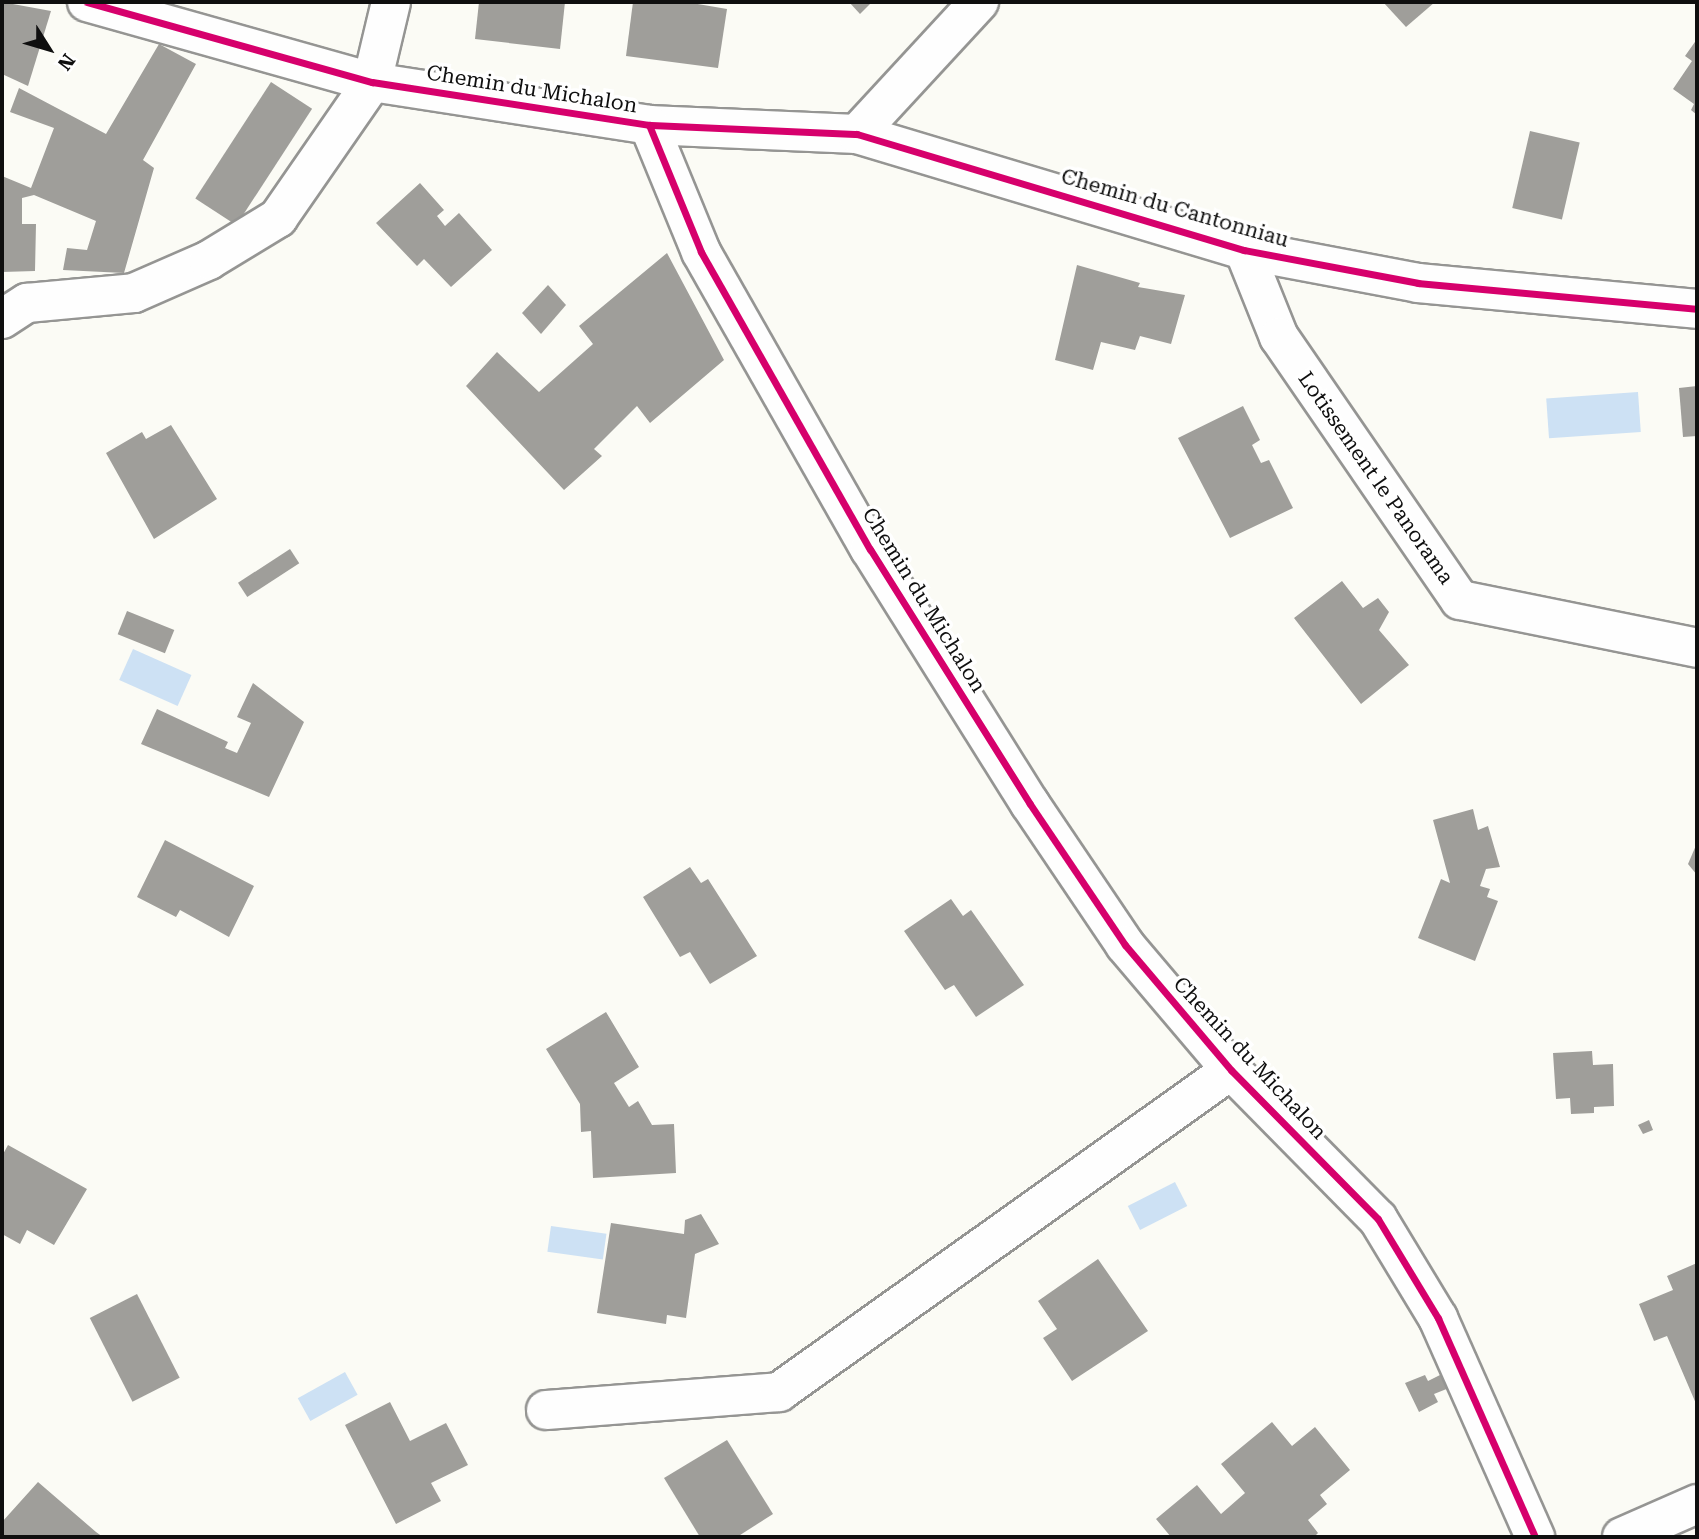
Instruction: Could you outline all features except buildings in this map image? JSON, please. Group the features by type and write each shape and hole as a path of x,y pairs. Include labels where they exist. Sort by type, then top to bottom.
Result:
{"street":[{"name":"Chemin du Michalon","path":"86,2 372,82 649,125 701,252 870,549 1030,804 1125,945 1231,1070 1378,1219 1437,1318 1535,1537"},
{"path":"2,319 27,303 134,293 209,260 278,218 372,82 391,2"},
{"path":"857,134 979,2"},
{"name":"Chemin du Cantonniau","path":"649,125 857,134 1244,250 1418,283 1697,309"},
{"name":"Lotissement le Panorama","path":"1244,250 1279,337 1460,600 1697,648"},
{"path":"546,1410 779,1392 1231,1070"},
{"path":"1622,1537 1679,1519"}],"water":[{"path":"1638,392 1641,432 1549,438 1546,398"},
{"path":"133,649 191,675 178,706 119,680"},
{"path":"1175,1182 1187,1206 1140,1230 1128,1206"},
{"path":"551,1226 606,1234 603,1260 547,1252"},
{"path":"345,1372 358,1395 310,1421 298,1398"}],"cycle path":[{"path":"87,2 372,82 649,125 857,134 1244,250 1418,283 1697,309"},
{"path":"649,125 701,252 870,549 1030,804 1125,945 1231,1070 1378,1219 1438,1318 1535,1537"}]}
